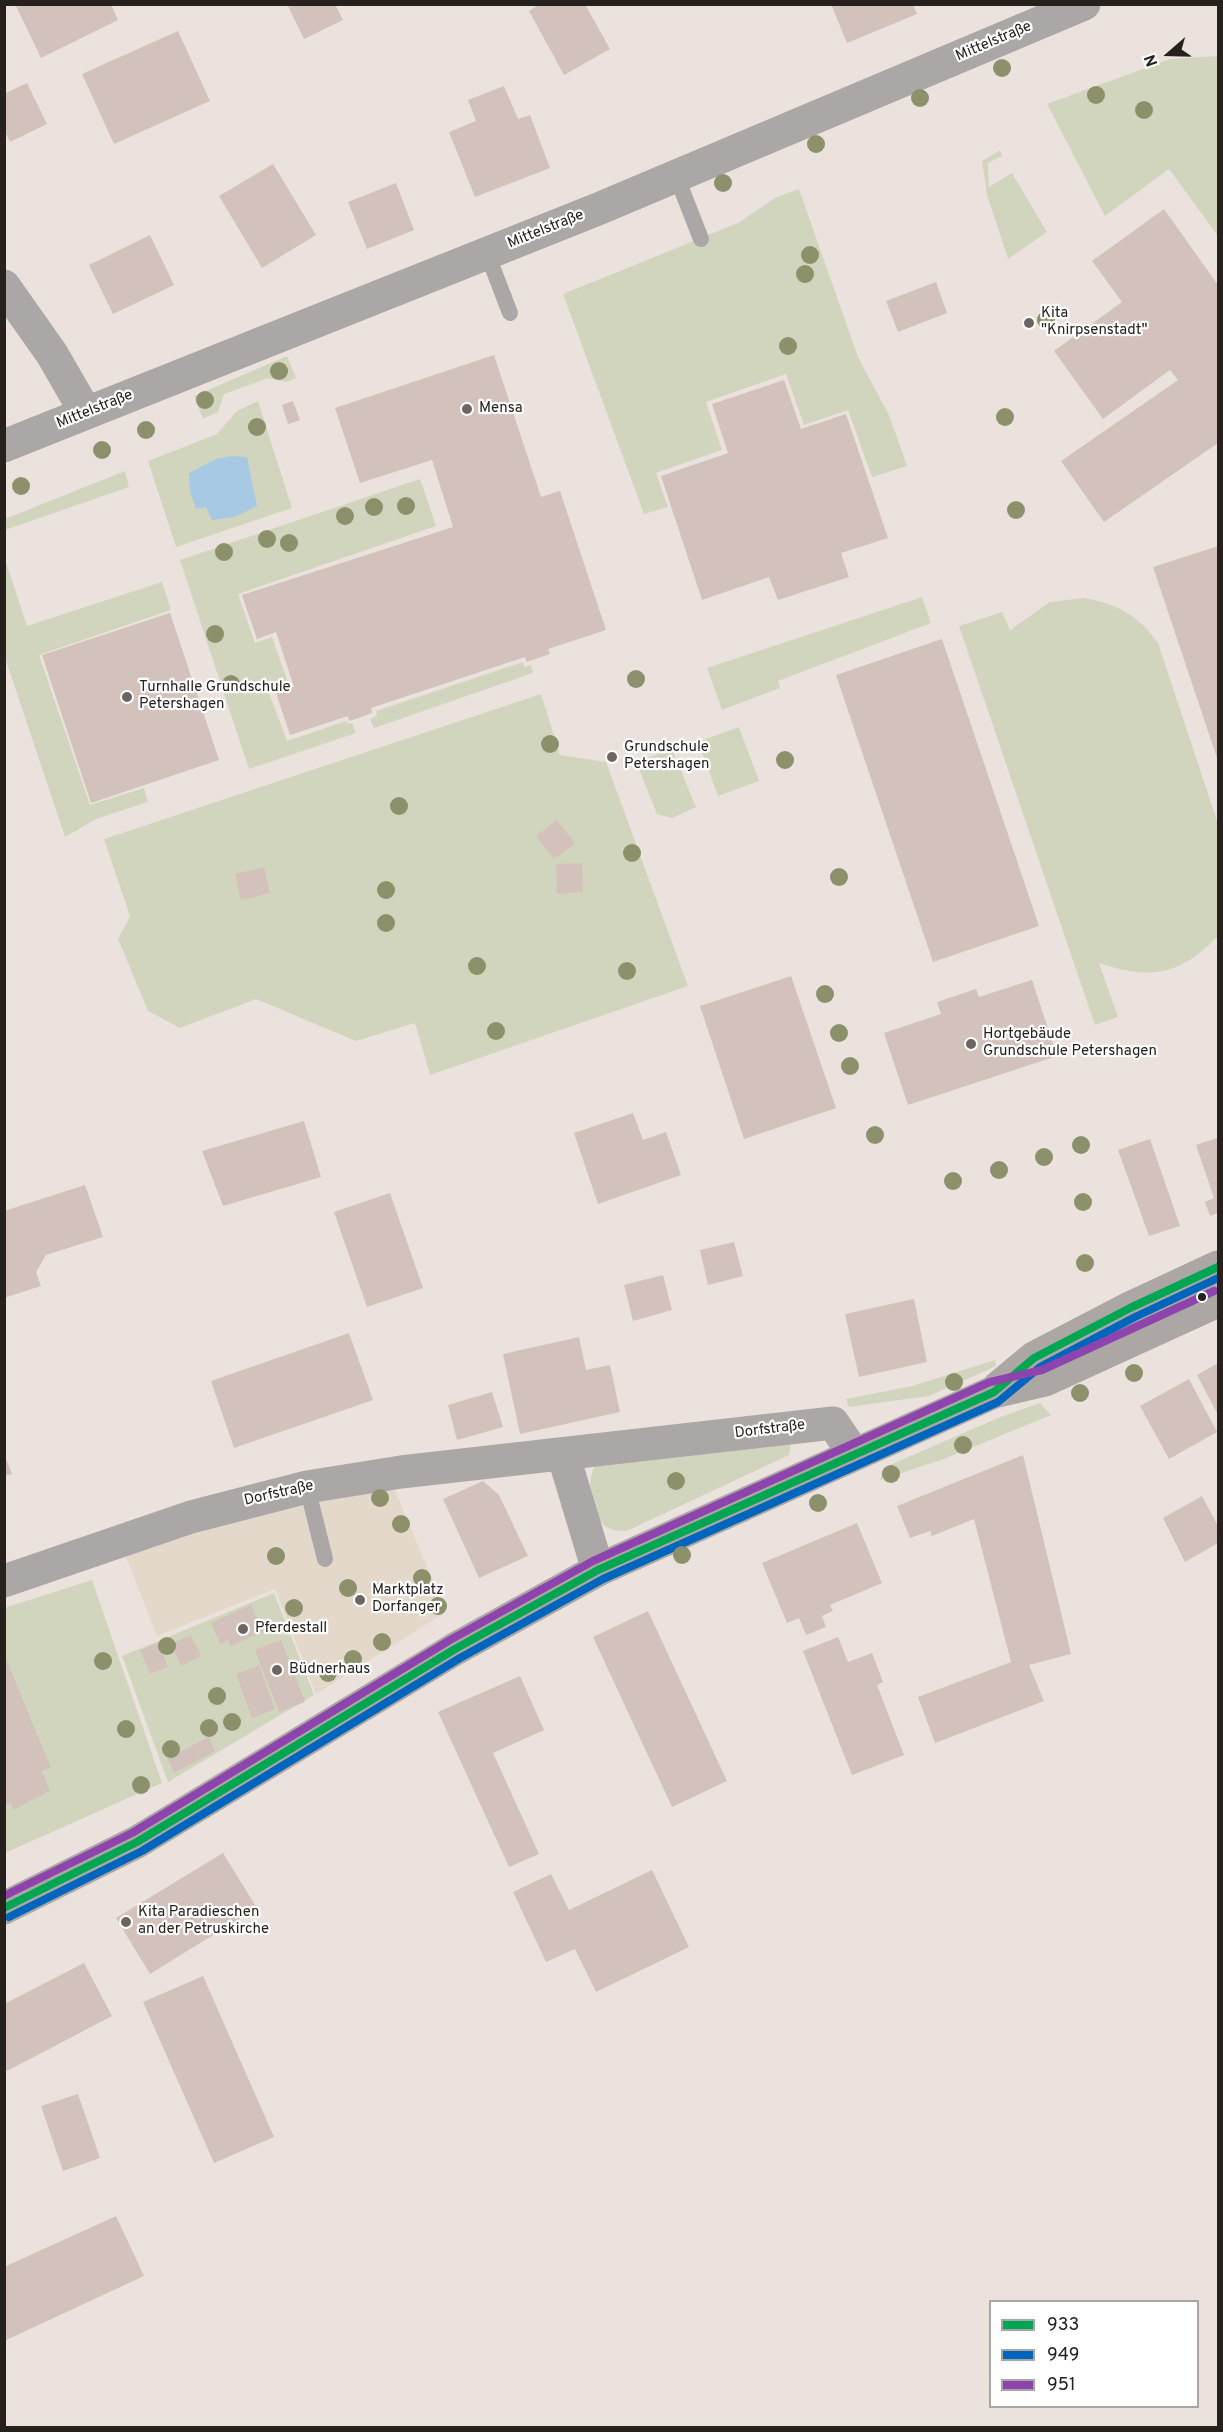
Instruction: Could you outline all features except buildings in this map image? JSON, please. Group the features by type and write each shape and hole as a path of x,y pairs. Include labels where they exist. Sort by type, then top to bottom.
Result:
{"main road":[{"path":"994,1392 1034,1358 1218,1266"},
{"path":"4,1908 137,1842 455,1649 598,1570 994,1392 1045,1380 1218,1301"}],"street":[{"name":"Mittelstraße","path":"4,446 488,253 1084,4"},
{"path":"4,286 52,354 86,414"},
{"name":"Dorfstraße","path":"4,1581 191,1517 307,1487 401,1472 833,1423 854,1454"},
{"path":"563,1454 598,1570"}],"lane":[{"path":"676,175 701,239"},
{"path":"488,253 510,313"},
{"path":"307,1487 326,1559"}],"shaded area":[{"name":"Marktplatz Dorfanger","path":"394,1488 446,1612 316,1694 275,1589 157,1636 124,1552 244,1509"}],"green space":[{"path":"1218,56 1218,236 1169,169 1105,216 1047,104 1170,59"},
{"path":"1000,150 1002,156 988,163 989,187 1012,173 1047,232 1008,259 987,195 982,161"},
{"path":"799,189 858,357 889,415 907,466 872,477 848,410 804,425 786,374 706,402 722,450 656,473 668,507 644,514 563,294 738,223 775,198"},
{"path":"287,356 296,378 286,382 268,378 224,394 218,412 203,419 194,396"},
{"path":"258,401 292,508 176,547 148,461 217,434 237,411"},
{"path":"125,471 129,487 5,530 5,519"},
{"path":"420,479 436,526 238,594 255,643 272,637 289,685 269,693 287,741 346,721 348,724 352,723 356,733 249,769 180,560"},
{"path":"5,559 27,626 162,582 171,610 39,655 90,805 144,788 148,802 96,819 65,837 5,658"},
{"path":"922,597 931,623 778,681 780,688 722,710 707,668"},
{"path":"1083,598 1106,603 1125,612 1143,625 1158,643 1218,824 1217,937 1190,960 1163,971 1134,972 1099,963 1118,1017 1095,1025 959,626 1002,612 1010,630 1050,602"},
{"path":"523,662 524,667 531,665 533,673 374,728 370,719 377,716 376,711"},
{"path":"541,694 560,755 606,762 688,986 430,1075 415,1023 356,1041 256,999 180,1028 148,1011 118,939 130,916 104,839"},
{"path":"739,727 759,781 718,796 698,742"},
{"path":"672,749 696,807 672,818 657,814 636,762"},
{"path":"995,1360 996,1366 929,1396 849,1407 846,1399 912,1386"},
{"path":"1040,1403 1051,1415 944,1459 880,1480 883,1468 998,1418"},
{"path":"791,1444 789,1455 629,1530 617,1531 607,1527 599,1520 594,1510 590,1487 595,1465"},
{"path":"92,1580 162,1783 5,1853 4,1608"},
{"path":"274,1593 314,1695 168,1782 122,1656"}],"water":[{"path":"232,456 247,457 257,506 235,517 212,520 206,507 196,509 190,491 189,473 216,459"}],"transit line":[{"name":"933","path":"4,1908 137,1842 455,1649 598,1570 994,1392 1034,1358 1130,1308 1218,1267"},
{"name":"949","path":"9,1917 142,1851 460,1658 603,1579 998,1402 1040,1367 1135,1317 1218,1278"},
{"name":"951","path":"4,1896 132,1833 450,1640 593,1561 990,1382 1042,1370 1214,1291"}],"place":[{"name":"Kita \"Knirpsenstadt\"","path":"1029,323"},
{"name":"Mensa","path":"467,409"},
{"name":"Turnhalle Grundschule Petershagen","path":"127,697"},
{"name":"Grundschule Petershagen","path":"612,757"},
{"name":"Hortgebäude Grundschule Petershagen","path":"971,1044"},
{"name":"Marktplatz Dorfanger","path":"360,1600"},
{"name":"Pferdestall","path":"243,1629"},
{"name":"Büdnerhaus","path":"277,1670"},
{"name":"Kita Paradieschen an der Petruskirche","path":"126,1922"}]}
